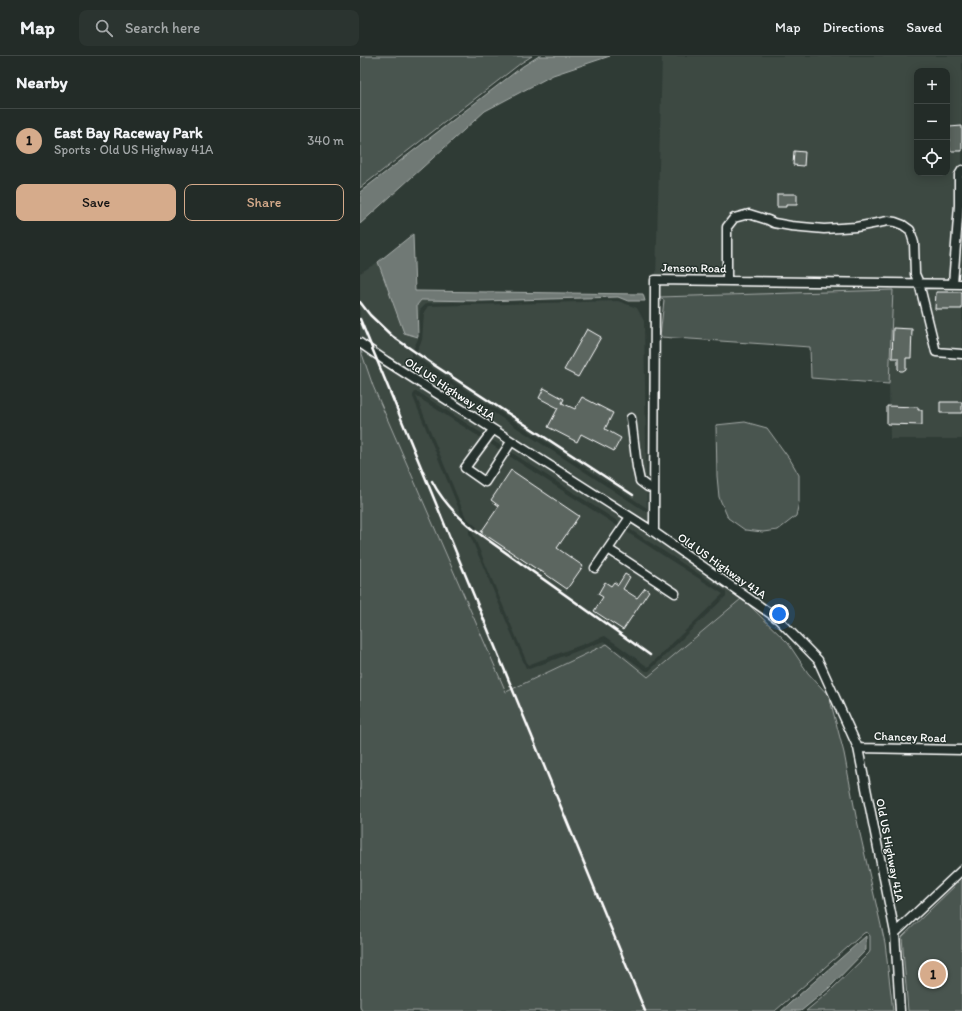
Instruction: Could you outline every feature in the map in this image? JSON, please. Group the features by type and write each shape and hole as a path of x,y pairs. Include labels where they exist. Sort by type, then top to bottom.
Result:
{"street":[{"path":"953,284 959,205 959,176 962,170"},
{"path":"727,281 727,227 734,218 749,214 774,223 824,229 856,227 888,221 895,222 903,225 910,230 911,233 914,243 915,274 919,284 936,352 962,354"},
{"name":"Jenson Road","path":"654,532 655,280 962,284"},
{"name":"Old US Highway 41A","path":"360,343 511,442 654,532 778,619 818,660 858,748 894,933 900,1011"},
{"path":"631,418 640,482 654,489"},
{"path":"493,430 465,468 485,482 511,442"},
{"path":"595,568 630,518"},
{"path":"608,549 675,593"},
{"name":"Chancey Road","path":"858,748 962,750"},
{"path":"894,933 962,870"}],"shaded area":[{"path":"360,56 532,56 360,188"},
{"path":"539,56 610,56 553,75 485,111 360,224 360,192 523,66"},
{"path":"662,56 962,56 962,279 656,275"},
{"path":"413,234 415,291 643,294 645,301 628,301 618,297 482,301 421,300 417,305 418,337 404,333 378,262"},
{"path":"378,262 404,333 418,337 417,304 421,300 482,301 427,303 420,310 418,339 411,354 411,359 645,511 650,511 650,525 388,358 360,338 360,273"},
{"path":"659,284 962,288 962,439 890,439 889,384 893,290 659,297"},
{"path":"893,290 889,384 811,378 810,347 660,337 664,300 659,297"},
{"path":"618,301 637,308 644,321 647,508 414,356 422,340 424,312 428,306"},
{"path":"360,348 373,386 506,692 607,644 648,677 741,599 788,643 808,673 829,696 844,753 856,816 885,943 893,1011 806,1011 830,991 869,953 870,936 867,932 775,1011 362,1011 360,1007"},
{"path":"361,349 650,535 650,537 741,599 648,677 607,644 506,693 373,386","holes":["415,392 418,392 725,591 726,596 649,671 646,671 604,641 529,669 526,668 469,533 469,530 472,527 463,519 413,397"]},
{"path":"416,396 723,594 648,667 605,636 528,665 472,532 477,527 466,518"},
{"path":"745,422 767,428 791,461 799,475 799,502 796,516 778,530 763,532 745,530 728,518 719,497 716,425"},
{"path":"962,879 962,1011 908,1011 902,937"},
{"path":"866,936 866,950 829,988 801,1011 781,1011"}],"building":[{"path":"962,126 962,151 950,151 950,127"},
{"path":"794,151 805,152 804,166 793,165"},
{"path":"777,194 797,194 797,205 777,207"},
{"path":"936,292 962,292 962,309 935,309"},
{"path":"893,328 912,329 911,358 906,358 906,369 903,371 898,369 898,358 892,358"},
{"path":"587,329 601,337 578,377 564,370"},
{"path":"544,388 564,399 562,403 575,409 582,397 613,413 605,429 621,438 614,451 581,434 577,442 548,427 558,408 539,398"},
{"path":"940,402 962,402 962,413 940,413"},
{"path":"887,406 918,407 918,410 922,410 922,425 887,424"},
{"path":"511,470 579,516 557,548 583,566 567,589 481,532 499,506 491,500"},
{"path":"625,574 630,577 623,589 637,598 645,588 649,591 623,630 594,611 603,597 598,594 605,582 611,586 614,582 618,585"}],"railway":[{"path":"360,302 370,315 392,336 633,495"},
{"path":"360,319 645,1011"},
{"path":"432,481 450,508 474,530 650,655"}],"place":[{"name":"East Bay Raceway Park","path":"933,974"}]}
